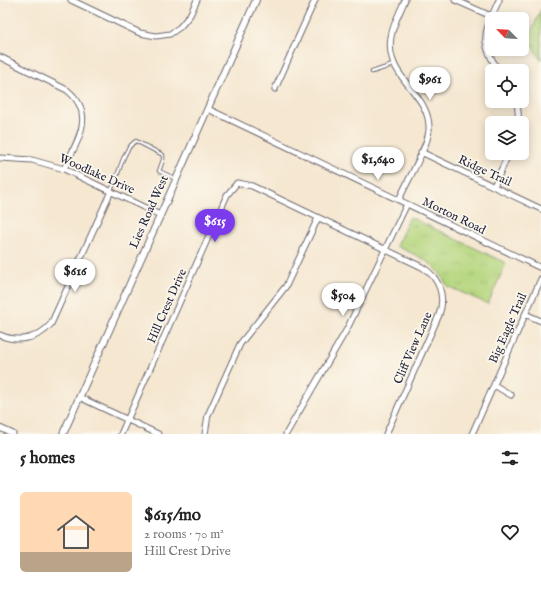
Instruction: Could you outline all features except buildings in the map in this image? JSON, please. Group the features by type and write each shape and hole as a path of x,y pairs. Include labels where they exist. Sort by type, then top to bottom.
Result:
{"street":[{"path":"71,0 140,33 156,36 170,34 184,24 197,0"},
{"name":"Lies Road West","path":"63,434 256,0"},
{"path":"274,89 315,0"},
{"path":"399,200 421,152 429,130 427,113 418,98 393,65 390,49 391,36 406,0"},
{"path":"455,0 485,13"},
{"path":"493,12 499,0"},
{"path":"0,57 67,90 74,96 81,107 83,123 82,132 64,169"},
{"name":"Morton Road","path":"208,108 541,268"},
{"name":"Ridge Trail","path":"421,152 541,209"},
{"name":"Woodlake Drive","path":"0,158 32,160 64,169 160,215"},
{"path":"494,186 506,160"},
{"name":"Hill Crest Drive","path":"121,434 227,195 231,189 238,184 248,184 385,250"},
{"path":"0,335 15,340 25,339 40,334 51,324 111,191"},
{"path":"286,434 347,329 407,204"},
{"path":"205,434 208,415 240,344 286,286 318,218"},
{"name":"Cliff View Lane","path":"385,250 429,272 440,287 442,303 439,315 386,434"},
{"name":"Big Eagle Trail","path":"472,434 541,279"},
{"path":"525,314 541,322"},
{"path":"494,385 512,395"},
{"path":"79,397 158,434"},
{"path":"0,428 13,434"}],"lane":[{"path":"372,72 393,65"},
{"path":"111,191 131,143 136,141 163,155 163,160 159,171 176,179"}],"green space":[{"path":"541,9 541,60 529,41 529,37"},
{"path":"410,217 506,263 488,304 447,286 438,271 432,265 396,246"}]}
